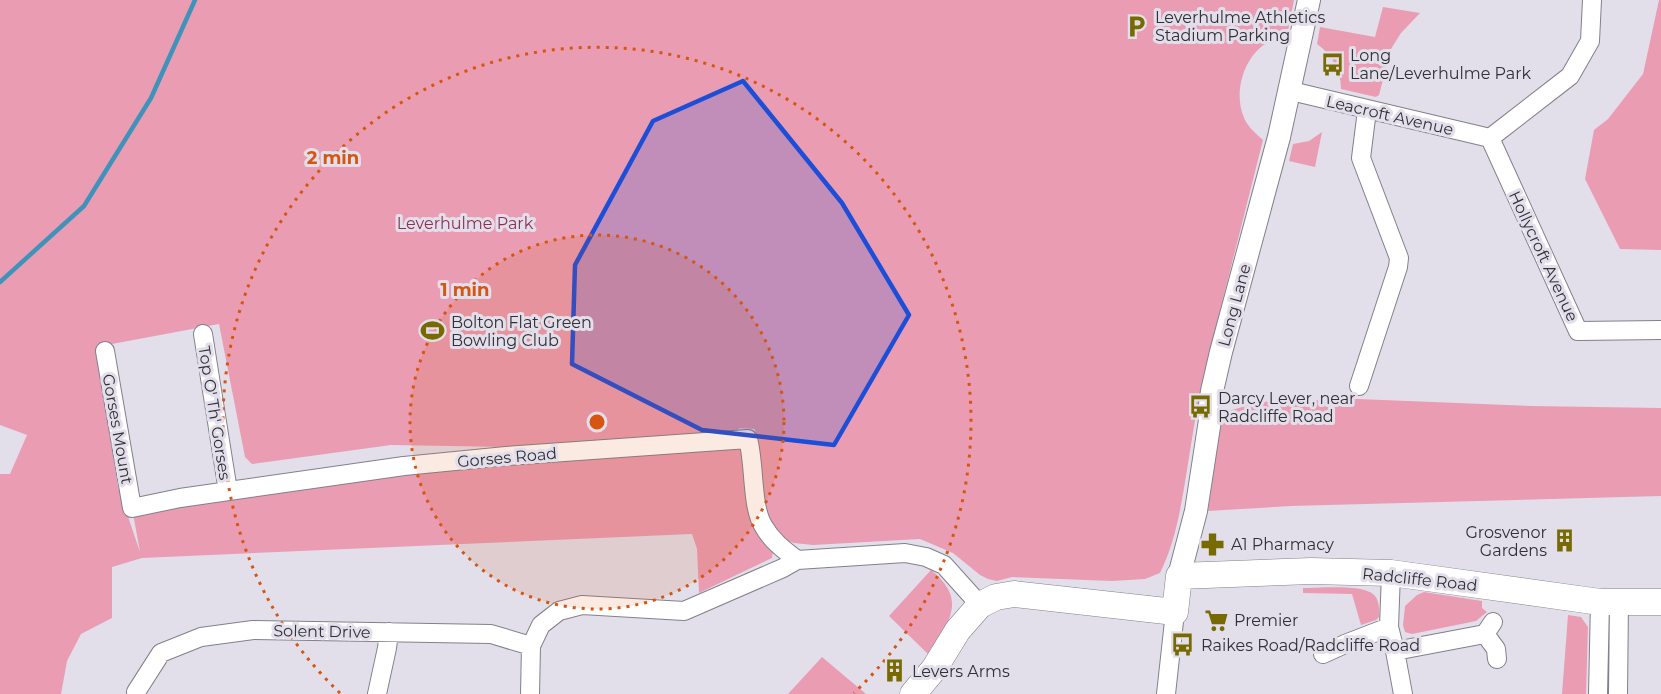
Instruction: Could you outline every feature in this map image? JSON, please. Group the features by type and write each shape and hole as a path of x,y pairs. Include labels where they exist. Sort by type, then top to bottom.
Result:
{"main road":[{"name":"Radcliffe Road","path":"1115,606 1146,599 1178,579 1311,570 1390,573 1609,602 1661,602"},
{"name":"Long Lane","path":"1174,612 1178,579"},
{"name":"Radcliffe Road","path":"913,694 934,669 958,630 980,605 996,597 1014,594 1174,612"}],"street":[{"name":"Long Lane","path":"1178,579 1196,511 1210,420 1212,391 1290,91 1309,0"},
{"path":"1490,138 1570,76 1590,41 1592,0"},
{"name":"Leacroft Avenue","path":"1290,91 1490,138"},
{"path":"1359,386 1399,258 1361,158 1367,110"},
{"name":"Hollycroft Avenue","path":"1490,138 1578,332 1661,330"},
{"name":"Top O' Th' Gorses","path":"203,334 228,491"},
{"name":"Gorses Mount","path":"105,351 132,508"},
{"name":"Gorses Road","path":"132,508 180,498 404,466 506,456 748,439 753,461 757,510 763,526 777,545 797,560"},
{"path":"530,694 531,646 542,625 559,611 582,605 684,611 797,560 905,553 926,557 944,565 980,605"},
{"path":"1390,573 1389,627 1403,694"},
{"path":"1598,694 1609,602"},
{"path":"1609,602 1618,694"},
{"path":"1166,694 1174,612"},
{"path":"1323,654 1342,636 1389,627"},
{"path":"1395,651 1489,628 1497,659"},
{"name":"Solent Drive","path":"136,692 161,653 201,636 253,630 491,634 531,646"},
{"path":"377,694 389,632"}],"highlighted area":[{"path":"743,81 842,203 909,315 834,445 702,430 572,364 575,265 653,121"}],"green space":[{"name":"Leverhulme Park","path":"0,0 1294,0 1287,36 1270,41 1258,50 1246,66 1240,86 1240,106 1244,119 1263,140 1204,374 1177,523 1166,561 1160,573 1145,579 1112,581 1012,577 997,581 980,575 953,553 920,539 813,545 794,543 778,537 766,524 755,429 740,428 728,436 506,447 391,445 252,464 245,457 219,324 96,347 118,487 140,552 132,508 403,472 745,445 756,529 773,552 772,558 699,593 697,549 692,534 142,558 112,567 112,618 81,634 67,661 61,694 0,694 0,474 10,474 27,435 0,425"},
{"path":"1659,0 1661,0 1661,250 1620,249 1585,179 1594,130 1608,119 1643,74"},
{"path":"1383,7 1420,13 1401,33 1391,49 1379,95 1376,97 1341,89 1335,64 1317,44 1320,27 1375,37"},
{"path":"1322,132 1315,167 1289,161 1293,144 1309,141"},
{"path":"1358,399 1532,406 1661,408 1661,496 1291,506 1208,511 1222,413 1259,402"},
{"path":"931,570 949,591 952,601 948,621 929,655 889,616"},
{"path":"1329,587 1367,591 1377,599 1379,617 1361,625 1352,594 1303,593 1303,588"},
{"path":"1424,592 1482,601 1482,608 1487,612 1476,621 1412,634 1405,632 1403,625 1405,606"},
{"path":"1568,615 1581,617 1588,627 1586,694 1562,694"},
{"path":"822,657 866,694 788,694"}],"waterway":[{"path":"0,282 84,206 151,98 195,0"}],"place":[{"name":"Leverhulme Athletics Stadium Parking","path":"1137,26"},
{"name":"Long Lane/Leverhulme Park","path":"1332,64"},
{"name":"Bolton Flat Green Bowling Club","path":"433,331"},
{"name":"Darcy Lever, near Radcliffe Road","path":"1200,407"},
{"name":"Grosvenor Gardens","path":"1565,541"},
{"name":"A1 Pharmacy","path":"1213,544"},
{"name":"Premier","path":"1216,620"},
{"name":"Raikes Road/Radcliffe Road","path":"1183,645"},
{"name":"Levers Arms","path":"894,671"}]}
